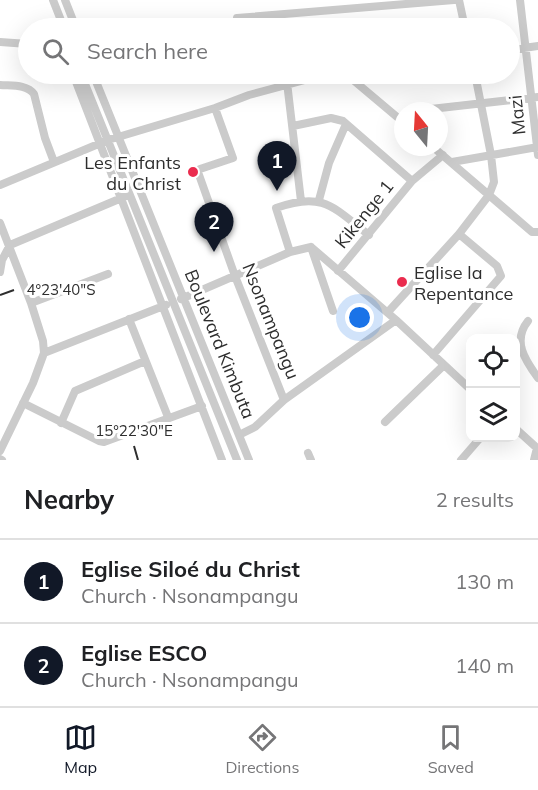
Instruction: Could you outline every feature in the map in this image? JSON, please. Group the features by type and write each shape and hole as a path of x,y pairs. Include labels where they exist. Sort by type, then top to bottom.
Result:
{"street":[{"path":"53,0 60,18"},
{"path":"65,0 72,18"},
{"path":"237,18 454,0"},
{"path":"459,0 463,18"},
{"name":"Mazi","path":"520,0 535,97 538,150"},
{"path":"0,42 18,43"},
{"path":"520,49 538,46"},
{"path":"79,84 110,140"},
{"name":"Boulevard Kimbuta","path":"85,84 184,297 249,460"},
{"name":"Boulevard Kimbuta","path":"96,84 125,197 237,460"},
{"path":"0,185 110,140 216,108 249,95 291,84"},
{"path":"358,84 393,114"},
{"path":"388,312 459,234 489,195 494,182 477,84"},
{"path":"0,85 25,87 34,94 45,138 54,162"},
{"path":"286,85 301,201"},
{"path":"448,106 535,97"},
{"name":"Nsonampangu","path":"216,108 233,158 200,169 198,172 235,276 284,400"},
{"path":"293,126 331,118 346,124 412,181"},
{"path":"319,201 329,163 346,124"},
{"path":"452,162 538,150"},
{"name":"Kikenge 1","path":"338,271 412,181 442,156"},
{"path":"444,156 532,232 538,232"},
{"path":"0,272 2,260 10,245 125,197 162,307 222,460"},
{"path":"290,252 276,208 301,201 319,201 329,204 369,235"},
{"path":"0,451 44,353 43,341 32,303 1,226"},
{"path":"433,356 501,276 497,266 459,234"},
{"path":"44,353 172,303 290,252 311,247"},
{"path":"311,247 388,312 470,388"},
{"path":"311,247 333,311"},
{"path":"32,303 108,274"},
{"path":"129,319 168,417"},
{"path":"239,435 255,427 284,400 396,320"},
{"path":"528,321 519,339 525,358 538,378"},
{"path":"61,423 75,391 145,361"},
{"path":"386,422 444,365"},
{"path":"23,403 104,442 202,406"},
{"path":"520,434 536,455"},
{"path":"461,460 477,442"}],"place":[{"name":"Les Enfants du Christ","path":"193,172"},
{"name":"Eglise Siloé du Christ","path":"277,191"},
{"name":"Eglise ESCO","path":"214,252"},
{"name":"Eglise la Repentance","path":"402,282"}]}
